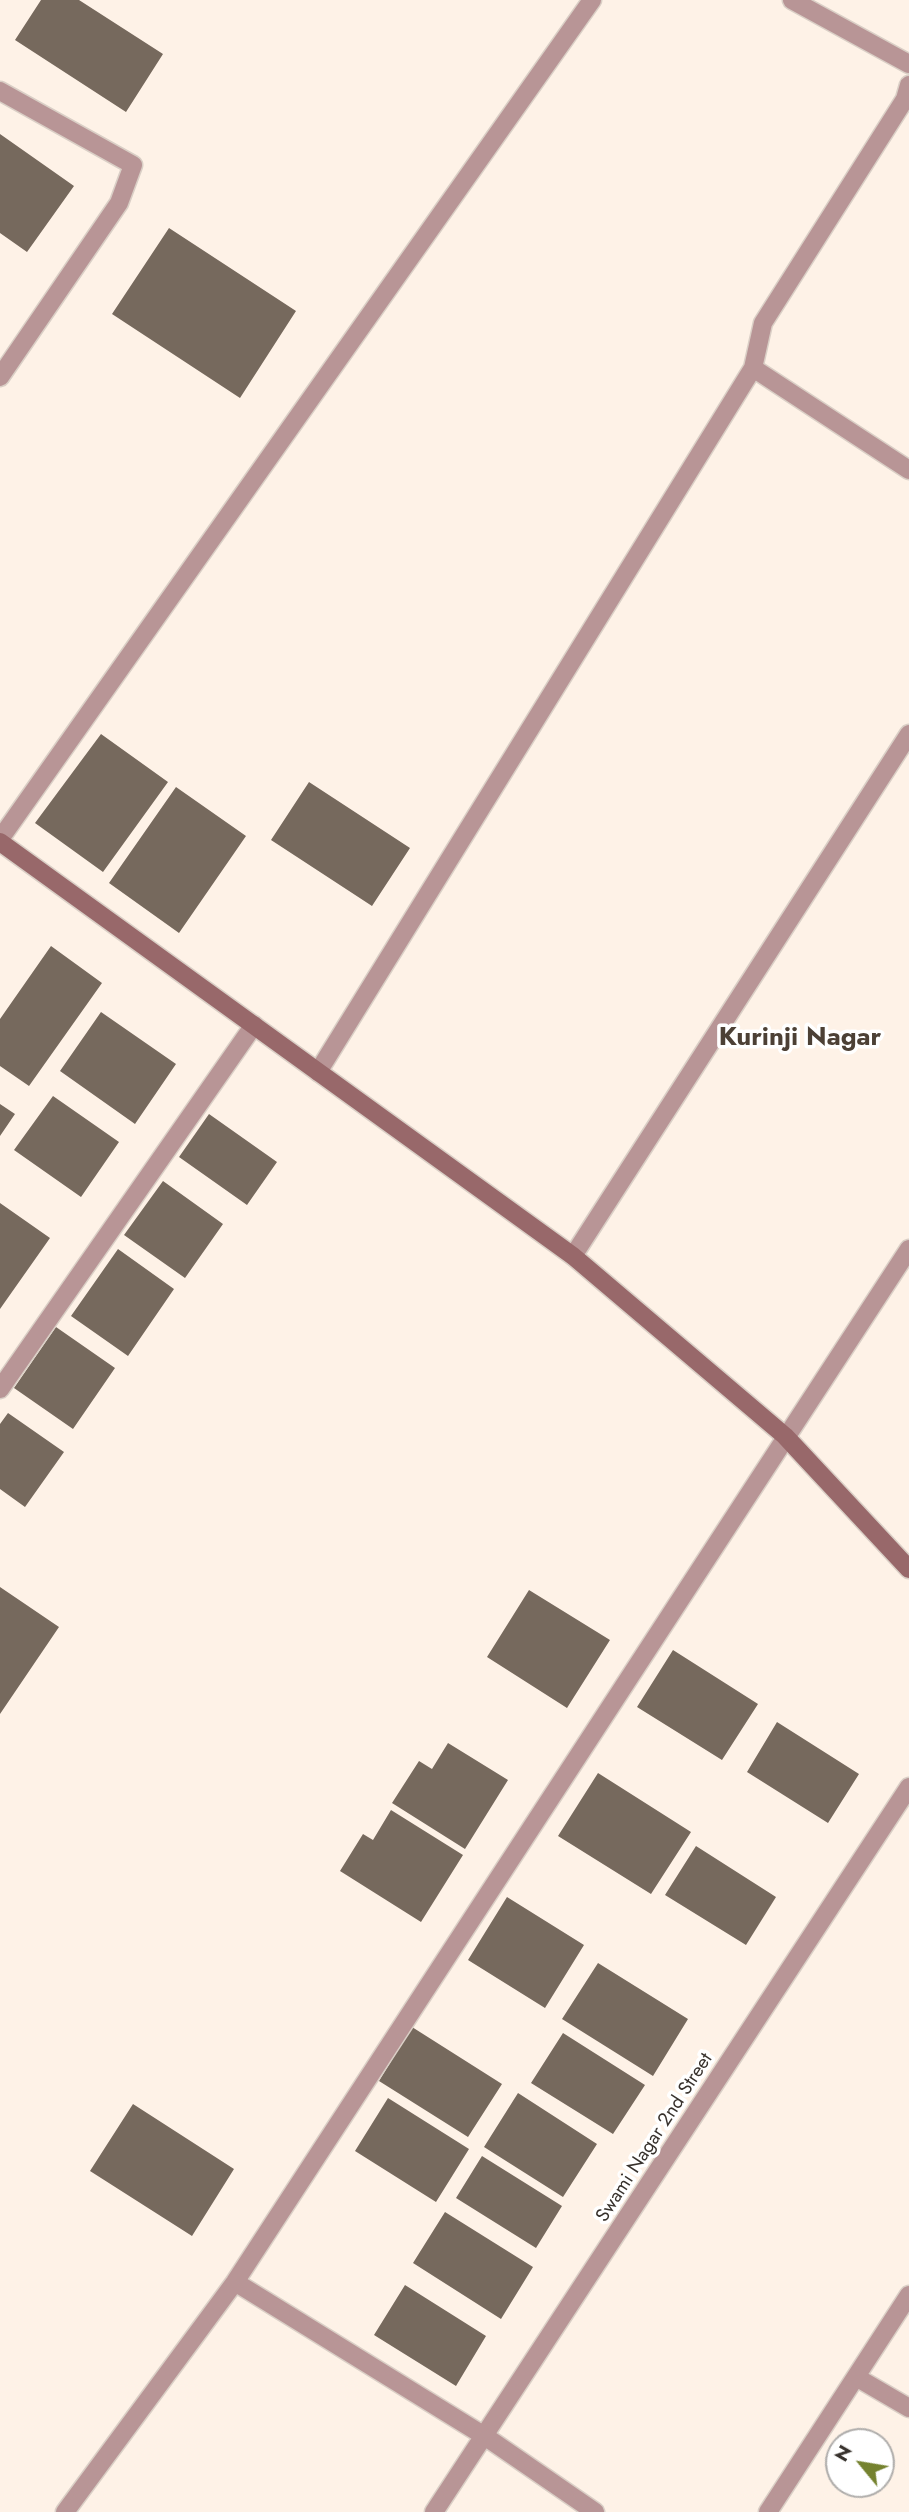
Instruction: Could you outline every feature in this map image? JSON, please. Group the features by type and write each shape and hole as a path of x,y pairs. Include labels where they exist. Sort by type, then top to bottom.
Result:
{"street":[{"path":"592,0 0,841 573,1256 785,1436 909,1569"},
{"path":"792,0 909,64"},
{"path":"318,1072 754,368 763,323 905,99 909,85"},
{"path":"0,91 133,165 119,203 0,377"},
{"path":"754,368 909,470"},
{"path":"573,1256 909,734"},
{"path":"0,1389 254,1025"},
{"path":"65,2512 235,2282 909,1249"},
{"name":"Swami Nagar 2nd Street","path":"434,2512 486,2437 909,1787"},
{"path":"235,2282 486,2437 596,2512"},
{"path":"768,2512 909,2295"},
{"path":"856,2377 909,2409"}],"building":[{"path":"41,0 79,0 163,54 126,112 15,40"},
{"path":"0,134 74,186 27,252 0,233"},
{"path":"169,228 296,311 240,398 112,314"},
{"path":"101,734 168,782 103,872 35,823"},
{"path":"309,782 410,848 372,906 271,840"},
{"path":"176,787 246,836 179,933 109,883"},
{"path":"51,946 102,983 29,1086 0,1066 0,1019"},
{"path":"101,1012 176,1064 135,1124 60,1071"},
{"path":"53,1096 119,1142 81,1197 14,1150"},
{"path":"0,1104 15,1114 0,1136"},
{"path":"209,1114 277,1162 247,1205 179,1157"},
{"path":"163,1181 223,1224 185,1278 124,1235"},
{"path":"0,1203 50,1238 0,1309"},
{"path":"118,1249 174,1289 128,1356 71,1316"},
{"path":"56,1327 115,1368 73,1429 14,1388"},
{"path":"8,1413 64,1452 25,1507 0,1489 0,1424"},
{"path":"0,1587 59,1627 0,1714"},
{"path":"529,1590 610,1640 567,1708 487,1657"},
{"path":"673,1650 758,1704 722,1760 637,1707"},
{"path":"777,1722 859,1774 828,1823 747,1772"},
{"path":"448,1743 508,1780 465,1849 392,1803 419,1761 432,1769"},
{"path":"598,1773 691,1832 651,1894 558,1836"},
{"path":"391,1810 463,1855 421,1922 340,1871 363,1834 373,1840"},
{"path":"696,1846 776,1897 746,1945 665,1895"},
{"path":"507,1897 584,1945 545,2008 468,1960"},
{"path":"598,1963 688,2019 653,2076 562,2019"},
{"path":"412,2027 502,2084 468,2137 379,2081"},
{"path":"563,2033 645,2085 613,2134 531,2083"},
{"path":"518,2093 597,2144 563,2197 484,2147"},
{"path":"388,2098 469,2149 436,2202 355,2151"},
{"path":"133,2104 234,2169 192,2236 90,2171"},
{"path":"482,2156 562,2206 536,2248 456,2198"},
{"path":"445,2212 533,2267 501,2319 413,2263"},
{"path":"405,2285 486,2336 456,2386 374,2335"}],"district":[{"name":"Kurinji Nagar","path":"800,1039"}]}
